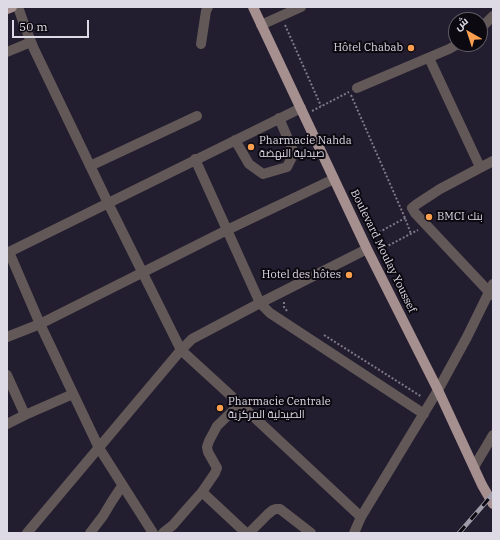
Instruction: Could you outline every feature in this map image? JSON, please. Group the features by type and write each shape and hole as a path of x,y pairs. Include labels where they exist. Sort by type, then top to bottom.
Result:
{"main road":[{"path":"7,9 12,7"},
{"name":"Boulevard Moulay Youssef","path":"253,7 369,252 438,390 482,485 493,504"}],"street":[{"path":"18,7 31,42 142,273 181,350 361,517"},
{"path":"201,44 206,11 208,7"},
{"path":"261,25 301,7"},
{"path":"7,52 31,42"},
{"path":"353,90 448,50"},
{"path":"429,58 480,167"},
{"path":"149,531 99,448 8,253 280,118 302,111"},
{"path":"90,166 197,116"},
{"path":"235,140 249,164 263,174 287,167 294,153 280,118"},
{"path":"195,160 260,303 270,313 420,412"},
{"path":"354,533 361,517 420,412 438,390 492,290 426,225 412,208 440,189 493,161"},
{"path":"7,337 40,324 227,230 334,179"},
{"path":"26,533 181,350 192,339 260,303 369,252"},
{"path":"7,375 25,415"},
{"path":"7,424 73,394"},
{"path":"162,533 173,525 202,492 215,473 217,468 208,452 207,447 209,441 217,426 240,404"},
{"path":"474,467 493,435"},
{"path":"90,533 122,486"},
{"path":"202,492 248,533 268,514 276,509 280,509 311,533"}],"path":[{"path":"281,16 321,106"},
{"path":"302,111 321,106 353,90 411,234"},
{"path":"369,252 411,234 426,225"},
{"path":"286,298 284,307 288,312"},
{"path":"320,333 423,398 420,412"}],"railway":[{"path":"459,533 493,494"}],"place":[{"name":"Hôtel Chabab","path":"411,48"},
{"name":"Pharmacie Nahda صيدلية النهضة","path":"251,147"},
{"name":"BMCI بنك","path":"429,217"},
{"name":"Hotel des hôtes","path":"349,275"},
{"name":"Pharmacie Centrale الصيدلية المركزية","path":"220,408"}]}
